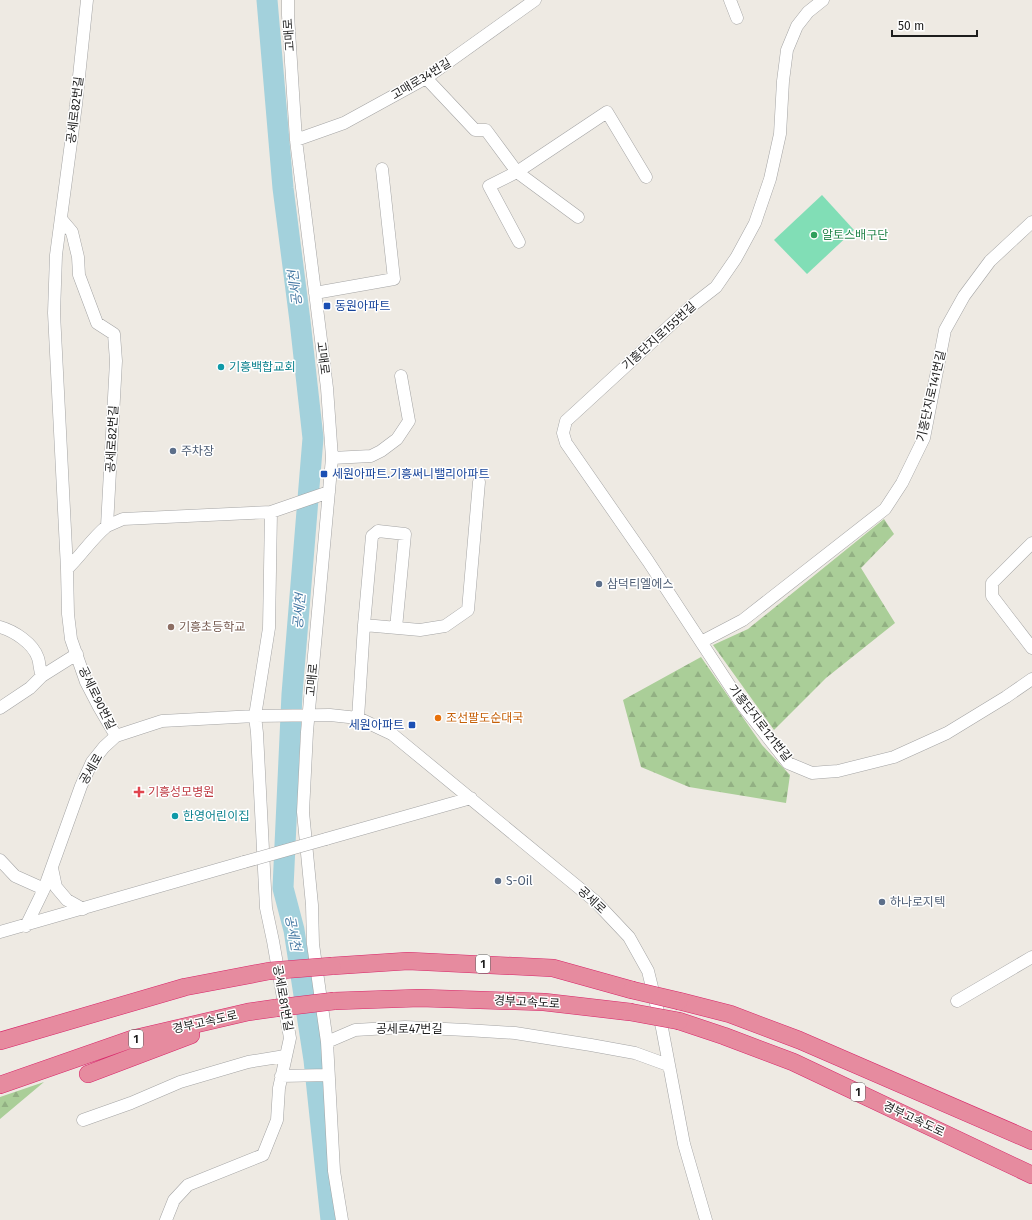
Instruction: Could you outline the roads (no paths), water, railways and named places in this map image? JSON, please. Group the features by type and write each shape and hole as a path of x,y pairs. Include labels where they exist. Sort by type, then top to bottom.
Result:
{"highway":[{"name":"1","path":"0,1041 185,987 269,971 408,961 553,968 632,990 730,1014 799,1040 1032,1141"},
{"name":"경부고속도로","path":"0,1085 132,1039 248,1012 334,1001 420,998 544,1002 630,1012 679,1022 724,1036 794,1062 1032,1175"},
{"path":"88,1074 248,1012"}],"street":[{"name":"공세로82번길","path":"87,0 76,105 61,220 72,232 78,257 78,275 98,323 114,334 116,361 106,526"},
{"name":"고매로","path":"288,0 296,140 327,388 332,458 309,716 303,812 312,906 313,944 327,1042"},
{"name":"고매로34번길","path":"296,140 344,123 426,78 535,0"},
{"path":"730,0 737,18"},
{"name":"기흥단지로155번길","path":"701,642 648,561 566,443 563,434 566,421 690,308 716,287 736,258 755,224 770,179 780,134 783,81 787,50 797,26 808,12 823,0"},
{"path":"426,78 475,130 486,130 517,172 578,217"},
{"path":"518,242 489,186 517,172 607,112 646,177"},
{"path":"315,292 394,279 382,169"},
{"path":"61,220 56,256 54,312 68,614 71,639 77,654"},
{"name":"기흥단지로141번길","path":"701,642 743,620 885,509 902,483 924,438 945,330 964,296 990,261 1032,222"},
{"path":"332,458 371,456 398,439 408,420 401,376"},
{"path":"364,625 420,630 445,626 468,610 479,482"},
{"path":"67,569 79,557 96,535 106,526 123,519 271,512 329,492"},
{"path":"255,716 269,628 271,512"},
{"path":"358,718 372,536 378,531 404,534 396,628"},
{"path":"1032,543 992,583 992,596 1032,648"},
{"path":"0,627 8,629 32,647 38,658 39,669 42,676"},
{"name":"기흥단지로121번길","path":"701,642 743,706 788,763 812,773 838,771 894,757 947,733 1006,697 1032,679"},
{"name":"공세로90번길","path":"0,708 30,688 42,676 77,654 86,682 116,736"},
{"name":"공세로","path":"26,926 44,889 81,786 92,762 104,747 116,736 162,721 255,716 330,715 358,718 392,734 596,901 629,937 648,971 662,1028 684,1144 706,1220"},
{"name":"공세로81번길","path":"166,1220 174,1200 188,1185 263,1155 277,1120 279,1088 290,1038 266,908 255,716"},
{"path":"0,932 26,926 244,862 471,798"},
{"path":"0,860 15,876 44,889"},
{"path":"52,867 56,887 67,900 83,909"},
{"path":"957,1001 1032,956"},
{"name":"공세로47번길","path":"327,1042 355,1030 405,1027 515,1033 585,1044 635,1054 668,1064"},
{"path":"327,1042 334,1171 342,1220"},
{"path":"84,1120 131,1103 180,1082 248,1062 285,1056"},
{"path":"282,1076 328,1074"}],"waterway":[{"name":"공세천","path":"267,0 283,188 313,438 292,694 283,888 294,930 314,1060 331,1220"}],"place":[{"name":"알토스배구단","path":"814,235"},
{"name":"동원아파트","path":"327,306"},
{"name":"기흥백합교회","path":"221,367"},
{"name":"주차장","path":"173,451"},
{"name":"세원아파트.기흥써니밸리아파트","path":"324,474"},
{"name":"삼덕티엘에스","path":"599,584"},
{"name":"기흥초등학교","path":"171,627"},
{"name":"조선팔도순대국","path":"438,718"},
{"name":"세원아파트","path":"412,725"},
{"name":"기흥성모병원","path":"139,792"},
{"name":"한영어린이집","path":"175,816"},
{"name":"S-Oil","path":"498,881"},
{"name":"하나로지텍","path":"882,902"}]}
